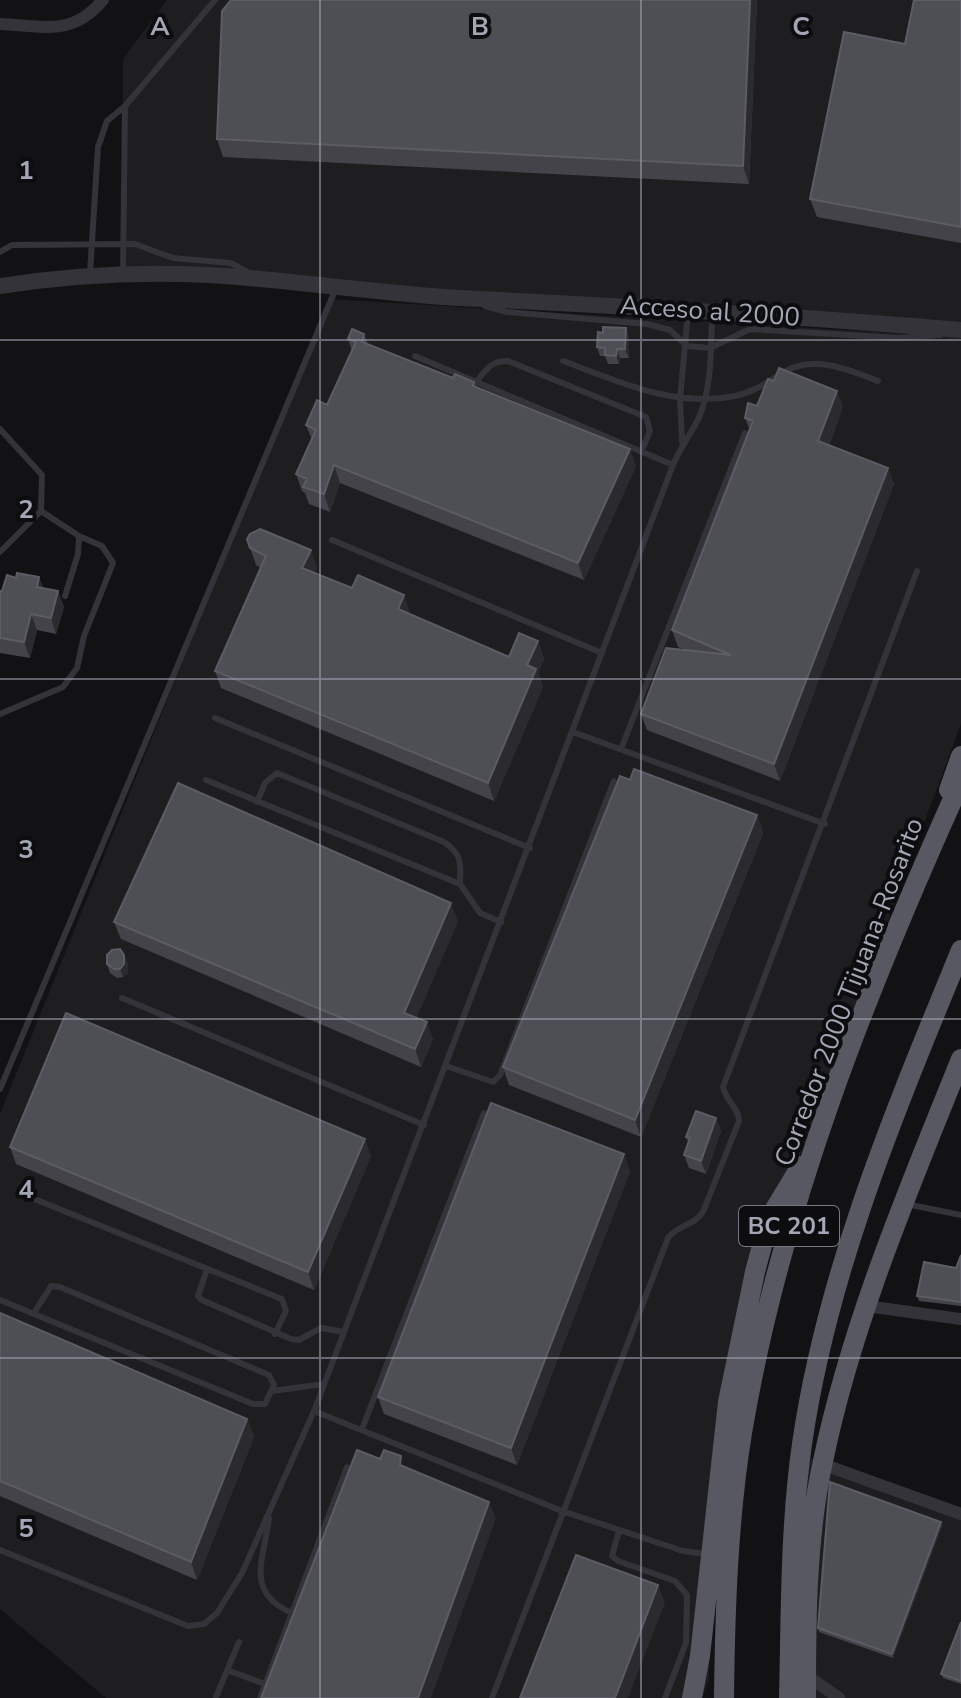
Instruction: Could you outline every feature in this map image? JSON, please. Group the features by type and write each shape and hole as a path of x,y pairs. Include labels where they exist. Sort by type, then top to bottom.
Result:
{"highway":[{"path":"923,864 961,756"},
{"name":"Corredor 2000 Tijuana-Rosarito","path":"724,1698 733,1497 764,1325 793,1211 812,1152 923,864 961,781"},
{"name":"BC 201","path":"789,1698 793,1535 802,1443 823,1339 851,1233 875,1160 961,952"},
{"path":"806,1698 809,1564 822,1464 847,1365 866,1306 902,1204 954,1094 961,1059"},
{"path":"692,1698 700,1656 728,1402 755,1272 769,1219 788,1182 812,1152"}],"street":[{"path":"0,24 71,26 88,18 103,0"},
{"name":"Acceso al 2000","path":"0,286 90,276 257,278 459,298 713,309 961,332"},
{"path":"866,1306 961,1319"},
{"path":"822,1464 961,1514"},
{"path":"806,1675 839,1698"}],"lane":[{"path":"90,276 98,147 107,121 125,106 215,0"},
{"path":"123,275 125,106"},
{"path":"0,252 12,245 135,244 173,258 231,263 257,278"},
{"path":"0,1089 336,287"},
{"name":"Acceso al 2000","path":"459,298 507,312 647,324 670,330 687,346"},
{"path":"682,441 680,399 688,308"},
{"path":"0,1550 188,1626 204,1624 217,1613 242,1573 314,1411 682,441 699,417 705,398 713,309"},
{"name":"Acceso al 2000","path":"710,348 750,329 899,338 961,332"},
{"path":"687,346 710,348"},
{"path":"415,356 673,465"},
{"path":"476,382 498,360 508,361 646,417 650,424 641,452"},
{"path":"563,361 640,390 680,399 736,396 765,385 803,364 849,370 878,381"},
{"path":"0,429 42,475 41,511 0,552"},
{"path":"621,749 745,433"},
{"path":"0,714 63,687 77,668 84,636 113,563 102,546 79,536 41,511"},
{"path":"65,596 78,554 79,536"},
{"path":"332,540 602,653"},
{"path":"492,1698 668,1238 674,1230 695,1222 703,1212 739,1121 739,1113 725,1096 723,1087 825,824 917,571"},
{"path":"215,718 530,848"},
{"path":"573,732 825,824"},
{"path":"257,802 265,783 277,773 444,842 457,850 461,860 460,884"},
{"path":"206,780 460,884 480,913 501,922"},
{"path":"446,1066 486,1082 493,1082 500,1075 614,781"},
{"path":"122,998 424,1125"},
{"path":"362,1429 484,1113"},
{"path":"22,1194 282,1299 286,1311 275,1334"},
{"path":"902,1204 961,1215"},
{"path":"207,1269 199,1288 198,1296 202,1300 275,1334 299,1340 313,1330 344,1332"},
{"path":"0,1300 253,1404 265,1404 272,1391 274,1380 269,1375 60,1287 51,1286 45,1291 34,1313"},
{"path":"272,1391 324,1384"},
{"path":"314,1411 562,1511 683,1551 709,1554"},
{"path":"260,1698 347,1467"},
{"path":"270,1511 260,1586 272,1604 292,1613"},
{"path":"619,1531 612,1556 618,1561 675,1581 687,1595 686,1643 665,1698"},
{"path":"216,1697 239,1642"},
{"path":"227,1670 265,1684"}],"shaded area":[{"path":"167,0 961,0 961,330 123,275 123,59"},
{"path":"329,299 961,337 961,724 758,1269 710,1486 709,1679 702,1698 106,1698 0,1609 0,1114"},
{"path":"809,1458 961,1511 961,1698 807,1698 802,1545"}],"building":[{"path":"231,0 750,0 743,166 217,139 222,11"},
{"path":"914,0 961,0 961,227 810,199 844,32 905,44"},
{"path":"603,327 626,328 625,349 617,349 616,356 605,355 605,348 597,347 598,332 603,333"},
{"path":"352,329 364,334 362,342 453,378 455,374 474,382 473,386 630,449 578,563 334,465 324,494 303,487 307,479 296,474 316,430 306,425 317,400 327,405 356,342 348,339"},
{"path":"779,368 837,391 818,441 888,468 774,764 641,714 666,648 731,655 672,630 753,421 745,418 748,403 757,406 768,379 774,381"},
{"path":"260,529 311,550 302,568 352,588 358,575 404,595 398,609 509,657 519,633 538,641 527,665 536,669 488,783 215,671 266,556 250,548 247,539"},
{"path":"17,573 39,577 37,587 58,591 51,618 31,614 24,642 0,638 0,591 7,575 16,578"},
{"path":"634,769 757,815 635,1120 503,1067 620,776 630,780"},
{"path":"178,783 451,903 404,1013 427,1022 415,1049 114,922"},
{"path":"120,949 124,964 120,969 114,969 107,964 107,955 112,950"},
{"path":"66,1013 365,1139 308,1272 10,1147"},
{"path":"491,1103 624,1154 511,1448 378,1397"},
{"path":"696,1111 716,1118 701,1161 684,1155 690,1138 686,1137"},
{"path":"961,1255 961,1302 917,1296 924,1262 956,1268"},
{"path":"0,1313 247,1419 191,1562 0,1481"},
{"path":"357,1450 380,1459 384,1450 401,1456 400,1465 489,1502 418,1698 261,1698"},
{"path":"830,1482 941,1522 892,1654 818,1628"},
{"path":"576,1555 658,1585 615,1698 520,1698"},
{"path":"961,1622 961,1681 941,1674"}]}
